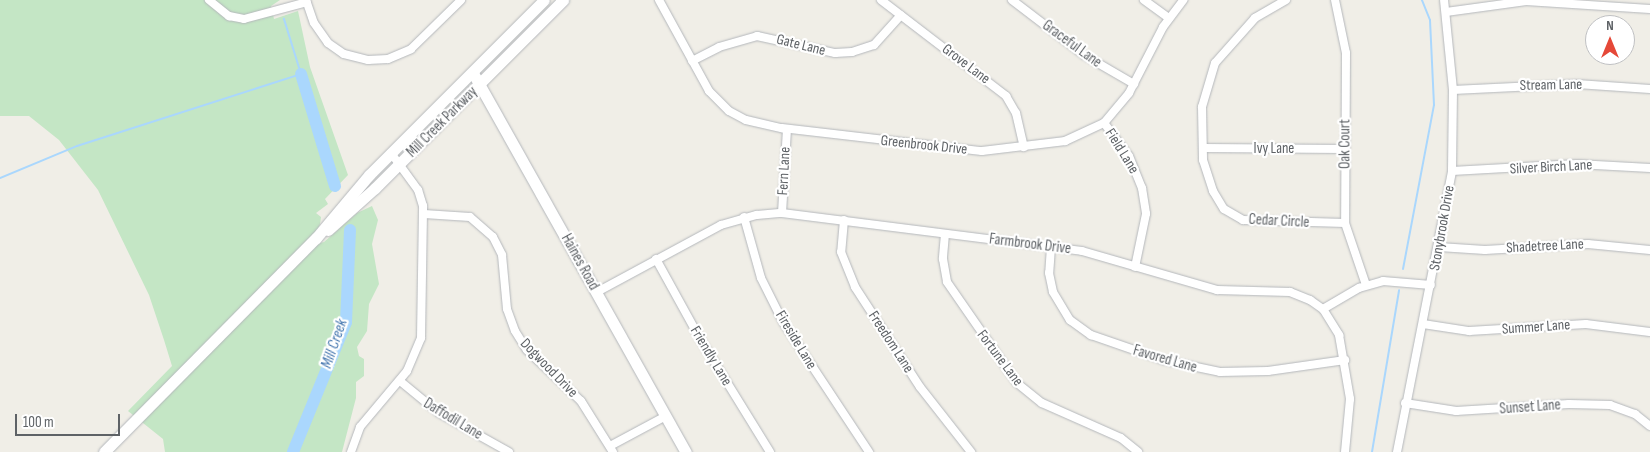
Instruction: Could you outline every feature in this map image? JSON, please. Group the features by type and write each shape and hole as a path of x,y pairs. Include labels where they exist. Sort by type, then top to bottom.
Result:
{"main road":[{"name":"Mill Creek Parkway","path":"316,238 334,226 400,164 563,0"},
{"name":"Mill Creek Parkway","path":"104,452 316,238 391,153 541,1"},
{"name":"Haines Road","path":"472,72 686,452"}],"street":[{"path":"209,0 229,16 244,19 306,1 314,23 328,43 344,54 368,60 388,59 411,49 461,0"},
{"name":"Greenbrook Drive","path":"659,0 709,91 729,111 746,120 787,129 957,150 1024,147 1065,141 1104,123 1134,84 1169,18 1183,0"},
{"name":"Grove Lane","path":"881,0 1006,96 1016,113 1024,147"},
{"name":"Graceful Lane","path":"1012,0 1084,55 1134,84"},
{"path":"1144,0 1169,18"},
{"name":"Cedar Circle","path":"1286,0 1255,18 1215,63 1202,107 1203,160 1214,191 1224,209 1243,220 1345,224"},
{"name":"Oak Court","path":"1334,0 1346,54 1345,224 1366,285"},
{"name":"Stonybrook Drive","path":"1398,452 1405,403 1440,247 1452,171 1453,90 1444,0"},
{"path":"541,1 550,14"},
{"path":"1446,12 1526,1 1650,9"},
{"name":"Gate Lane","path":"692,61 719,47 757,36 835,53 852,52 874,44 901,15"},
{"name":"Stream Lane","path":"1453,90 1577,84 1650,89"},
{"name":"Field Lane","path":"1104,123 1131,160 1142,188 1146,214 1135,267"},
{"name":"Fern Lane","path":"782,213 787,129"},
{"name":"Ivy Lane","path":"1203,148 1345,149"},
{"path":"351,452 360,428 400,381 413,361 421,338 424,214 418,190 391,153"},
{"name":"Silver Birch Lane","path":"1452,171 1576,164 1650,168"},
{"name":"Farmbrook Drive","path":"597,292 707,231 744,217 782,213 1094,253 1135,267 1217,290 1290,292 1310,300 1323,309 1339,335 1345,360 1350,414 1345,452"},
{"name":"Dogwood Drive","path":"424,214 470,217 493,237 502,255 507,309 515,331 527,350 581,400 611,449"},
{"name":"Fireside Lane","path":"744,217 762,278 783,322 869,452"},
{"name":"Freedom Lane","path":"844,220 841,252 851,279 920,387 971,452"},
{"name":"Fortune Lane","path":"945,234 943,258 946,282 1016,383 1042,403 1121,438 1138,452"},
{"name":"Shadetree Lane","path":"1440,247 1485,250 1588,244 1650,250"},
{"name":"Favored Lane","path":"1051,247 1049,273 1053,292 1070,320 1091,335 1163,360 1220,372 1268,371 1345,360"},
{"name":"Friendly Lane","path":"656,259 700,338 770,452"},
{"path":"1323,309 1366,285 1395,280 1432,285"},
{"name":"Summer Lane","path":"1423,324 1469,331 1586,324 1650,332"},
{"name":"Daffodil Lane","path":"400,381 439,413 509,452"},
{"name":"Sunset Lane","path":"1405,403 1456,411 1569,404 1610,405 1635,414 1650,426"},
{"path":"611,449 666,416"}],"green space":[{"path":"0,0 280,0 271,6 274,19 298,11 310,67 348,175 325,199 328,204 316,213 321,217 312,245 324,242 357,213 372,206 378,220 372,244 379,284 369,304 367,331 357,347 359,356 364,359 364,376 356,382 356,398 342,452 165,452 163,439 128,411 172,366 164,340 149,295 98,190 59,140 29,116 0,116"}],"waterway":[{"path":"1403,269 1434,105 1430,20 1422,0"},
{"path":"0,178 77,146 301,74 284,19"},
{"name":"Mill Creek","path":"301,74 335,186"},
{"name":"Mill Creek","path":"293,452 346,322 350,230"},
{"path":"1372,452 1399,290"}]}
